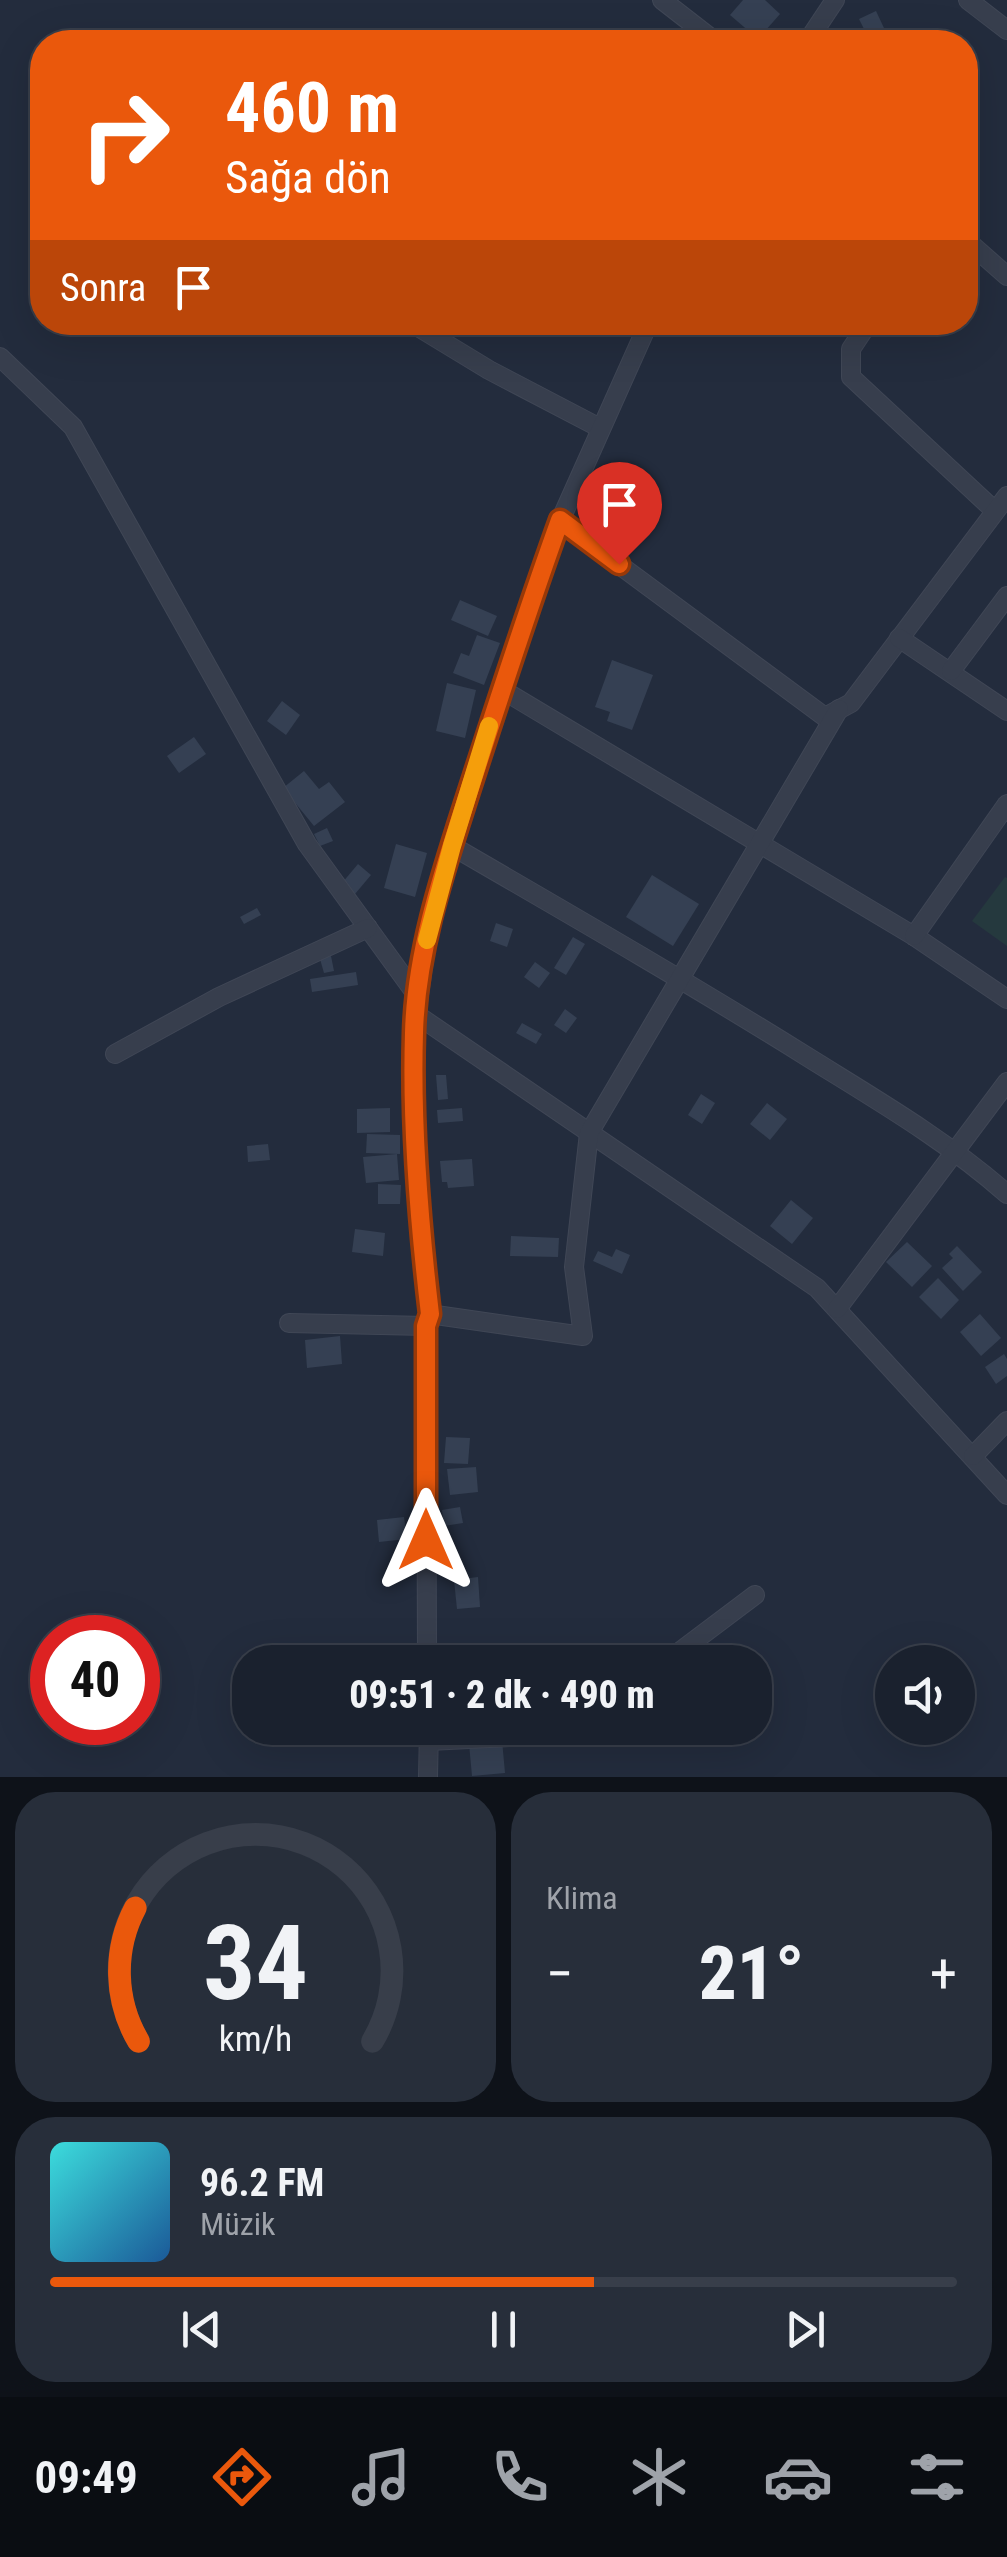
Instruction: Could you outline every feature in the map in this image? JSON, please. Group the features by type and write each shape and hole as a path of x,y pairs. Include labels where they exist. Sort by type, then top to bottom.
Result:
{"street":[{"path":"815,30 836,0"},
{"path":"968,0 1007,30"},
{"path":"664,1 701,30"},
{"path":"978,250 1007,276"},
{"path":"431,335 488,370 600,428"},
{"path":"427,1645 428,1320 417,1200 414,1030 427,939 501,689 560,520 643,335"},
{"path":"560,520 825,717 851,703 1001,504 851,377 851,348 860,335"},
{"path":"0,358 73,426 307,844 368,928 417,1006 589,1133 817,1288 1007,1496"},
{"path":"950,671 1007,596"},
{"path":"900,638 1007,711"},
{"path":"501,689 914,936 1007,999"},
{"path":"289,1323 428,1320 583,1336 574,1267 589,1133 840,709"},
{"path":"914,936 1007,804"},
{"path":"452,846 683,979 954,1150 1007,1194"},
{"path":"115,1054 219,997 368,928"},
{"path":"837,1309 1007,1082"},
{"path":"972,1456 1007,1421"},
{"path":"689,1645 755,1596"},
{"path":"428,1777 429,1745"}],"green space":[{"path":"1007,878 1007,946 972,921"}],"building":[{"path":"743,0 765,0 780,14 766,30 748,30 730,15"},
{"path":"876,11 884,28 864,30 859,19"},
{"path":"460,600 497,616 488,636 451,620"},
{"path":"477,635 500,643 484,685 453,673 461,653 469,656"},
{"path":"612,660 653,675 632,730 607,721 610,712 595,707"},
{"path":"447,683 476,690 465,738 436,731"},
{"path":"282,701 300,715 286,735 267,721"},
{"path":"194,737 206,754 179,773 167,756"},
{"path":"304,771 319,789 329,782 345,802 314,826 283,788"},
{"path":"327,828 333,841 320,846 314,834"},
{"path":"396,844 427,853 415,897 384,888"},
{"path":"358,864 371,875 355,894 342,883"},
{"path":"652,875 699,904 673,946 626,917"},
{"path":"257,908 261,915 244,924 240,917"},
{"path":"496,923 513,929 507,947 490,941"},
{"path":"573,937 585,944 566,975 554,968"},
{"path":"331,956 334,971 324,973 320,959"},
{"path":"535,962 550,973 539,988 524,977"},
{"path":"356,972 358,985 312,992 310,979"},
{"path":"565,1009 577,1018 566,1033 554,1025"},
{"path":"522,1023 542,1034 536,1044 516,1033"},
{"path":"436,1075 446,1075 448,1099 438,1100"},
{"path":"701,1094 715,1103 702,1124 688,1115"},
{"path":"767,1103 787,1119 770,1140 750,1124"},
{"path":"390,1108 390,1132 357,1133 357,1109"},
{"path":"462,1108 463,1121 438,1123 437,1110"},
{"path":"367,1134 400,1135 400,1154 366,1153"},
{"path":"268,1144 270,1160 248,1162 247,1146"},
{"path":"397,1154 399,1180 366,1183 363,1157"},
{"path":"472,1159 474,1186 448,1188 447,1182 442,1182 440,1161"},
{"path":"378,1184 401,1185 400,1204 378,1204"},
{"path":"791,1200 813,1218 792,1244 770,1226"},
{"path":"355,1229 385,1233 383,1256 352,1252"},
{"path":"511,1236 559,1238 558,1257 510,1256"},
{"path":"907,1242 932,1266 912,1287 886,1262"},
{"path":"957,1246 982,1272 963,1291 942,1268 953,1258 949,1254"},
{"path":"616,1249 630,1255 622,1274 593,1261 598,1251 612,1257"},
{"path":"938,1278 959,1300 941,1319 919,1297"},
{"path":"980,1314 1001,1338 981,1356 960,1332"},
{"path":"340,1336 342,1364 307,1368 305,1340"},
{"path":"1004,1354 1007,1376 996,1384 985,1367"},
{"path":"446,1437 470,1438 468,1464 444,1463"},
{"path":"476,1467 478,1492 450,1495 447,1469"},
{"path":"460,1507 463,1523 444,1526 442,1510"},
{"path":"404,1517 407,1539 379,1542 377,1520"},
{"path":"478,1577 480,1607 457,1609 454,1580"},
{"path":"469,1745 502,1745 505,1773 472,1776"}],"slow traffic":[{"path":"427,940 489,726"}],"route":[{"path":"426,1540 426,1326 430,1314 417,1200 414,1030 427,939 501,689 560,520 619,564"}]}
